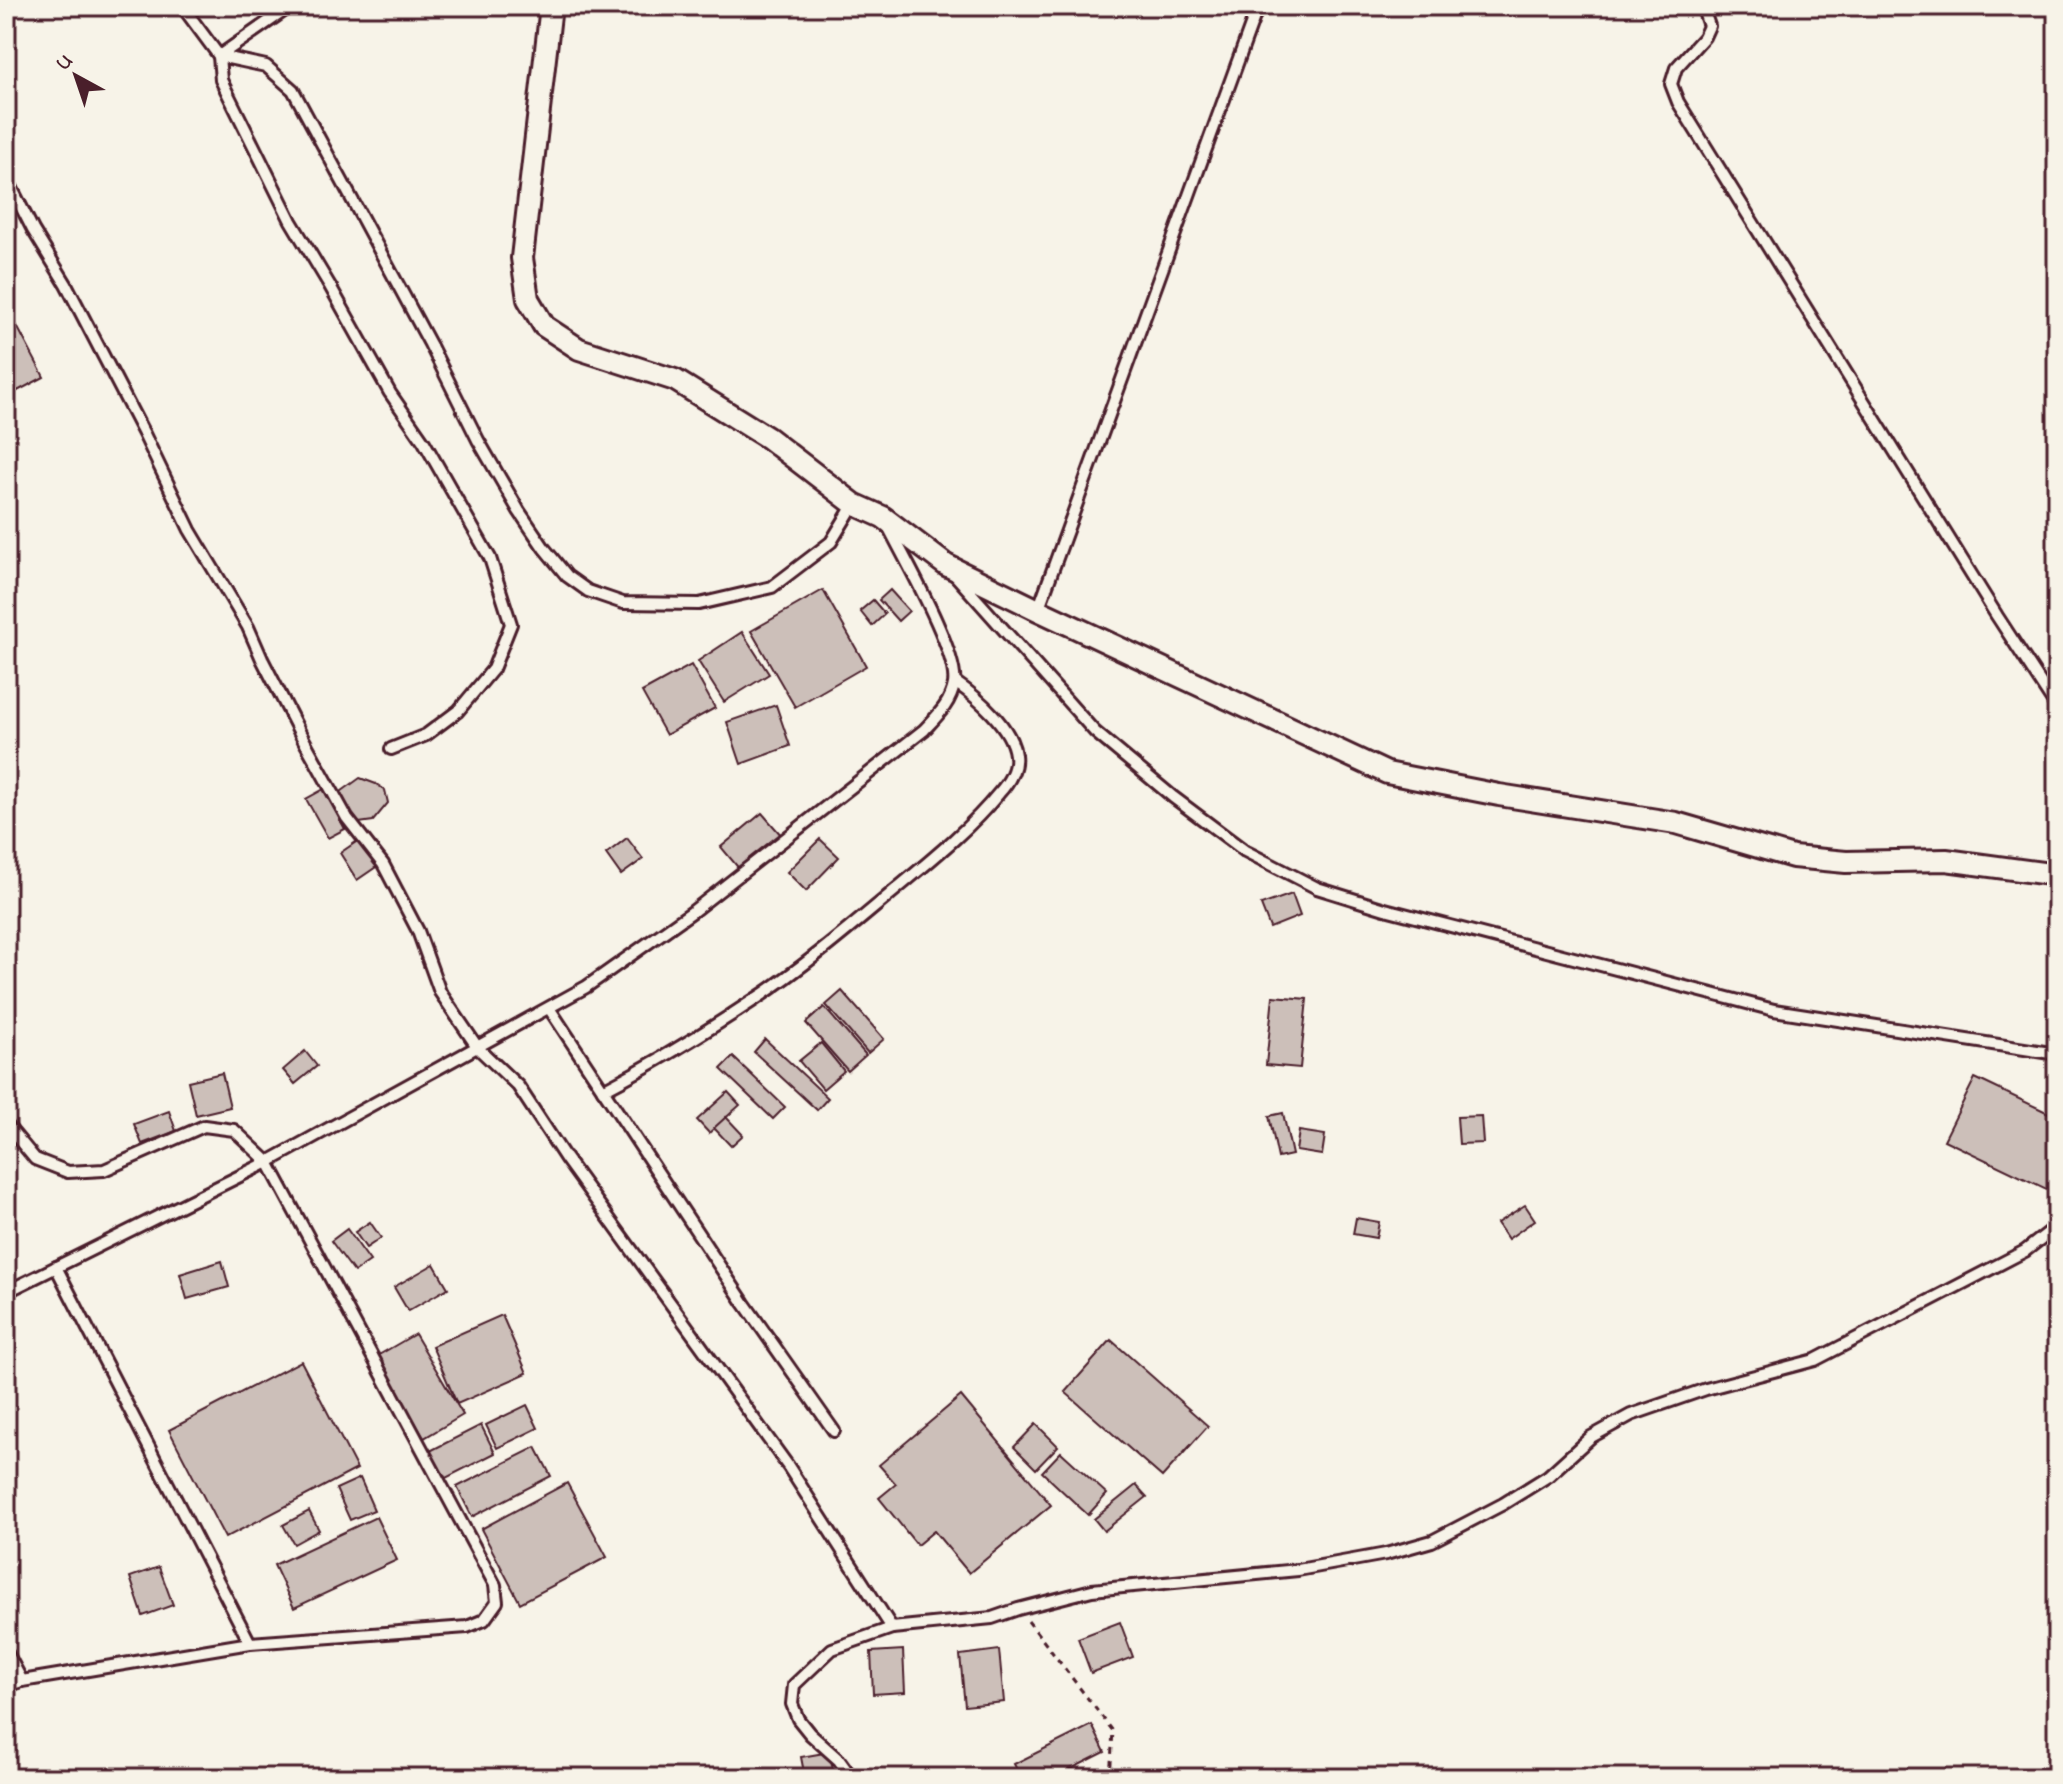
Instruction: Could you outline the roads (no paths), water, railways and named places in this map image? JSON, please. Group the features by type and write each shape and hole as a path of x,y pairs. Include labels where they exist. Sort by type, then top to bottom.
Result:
{"street":[{"path":"551,6 522,258 528,299 544,326 579,349 675,380 768,438 854,504 883,517 946,565 1387,773 1499,795 1676,823 1793,857 1846,862 1946,860 2057,875"}],"lane":[{"path":"182,6 219,56 221,80 291,221 490,558 511,624 493,669 458,711 426,735 391,749"},
{"path":"219,56 291,6"},
{"path":"1038,610 1258,6"},
{"path":"1702,6 1709,26 1704,37 1676,68 1671,84 1678,102 2057,708"},
{"path":"219,56 266,66 293,90 430,344 478,440 519,511 567,576 588,591 623,603 699,604 772,587 831,542 854,504"},
{"path":"6,177 66,284 190,530 248,627 301,735 347,818 383,864 418,931 440,992 478,1048 518,1086 566,1159 788,1466 892,1628"},
{"path":"6,1292 268,1162 586,987 692,912 924,730 947,704 955,682 946,643 883,517"},
{"path":"946,565 1095,732 1173,797 1245,851 1317,888 1385,909 1774,1010 2057,1054"},
{"path":"603,1090 755,999 801,965 932,859 1001,792 1013,773 1015,756 1008,736 983,705 955,682"},
{"path":"549,1008 744,1303 834,1431"},
{"path":"6,1124 35,1159 68,1172 104,1170 204,1126 234,1130 268,1162 495,1585 497,1602 484,1620 467,1627 250,1643 6,1686"},
{"path":"852,1778 839,1760 810,1734 798,1719 792,1704 794,1685 832,1649 892,1628 992,1618 1092,1590 1298,1570 1386,1554 1432,1541 1537,1483 1591,1437 1631,1415 1706,1389 1815,1360 2025,1251 2057,1226"},
{"path":"56,1267 250,1643"},
{"path":"6,1651 22,1681"}]}
